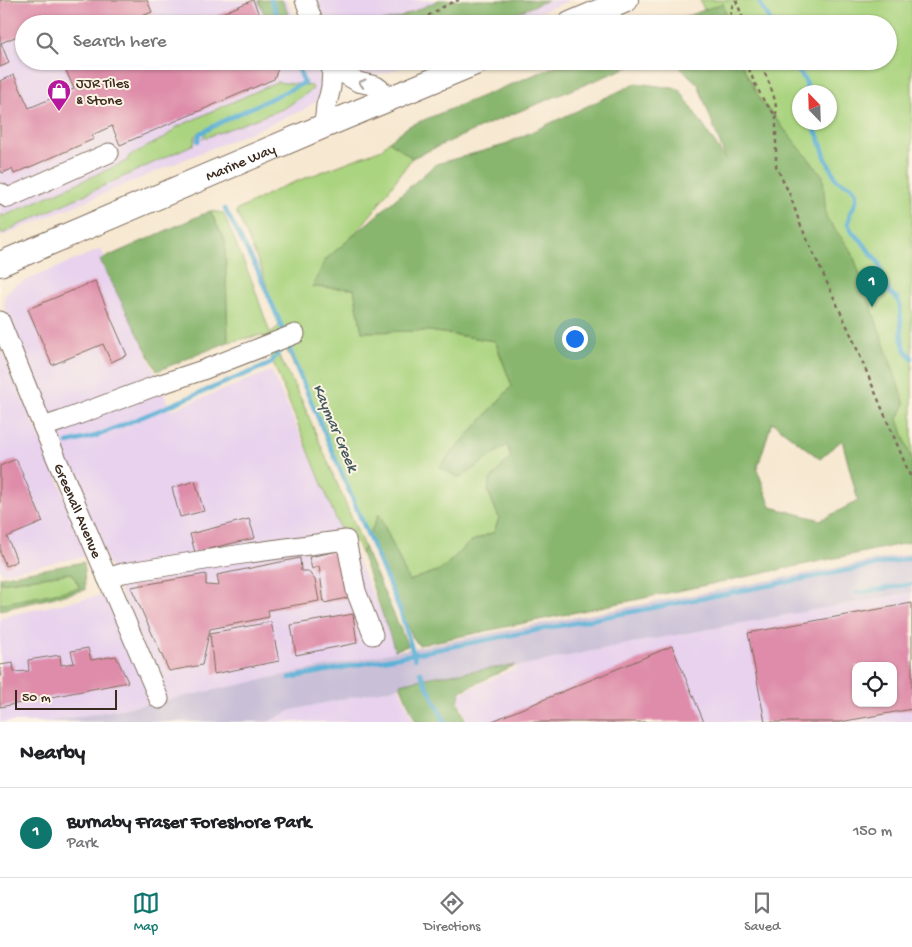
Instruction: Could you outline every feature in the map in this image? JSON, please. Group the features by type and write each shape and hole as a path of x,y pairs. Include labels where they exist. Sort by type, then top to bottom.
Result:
{"main road":[{"path":"591,15 626,0"},
{"name":"Marine Way","path":"0,264 459,70"}],"street":[{"path":"307,1 311,15"},
{"path":"324,126 326,105 330,96 331,70"},
{"path":"340,70 358,82 376,86 392,98"},
{"path":"0,193 8,198 109,153"},
{"name":"Greenall Avenue","path":"0,322 159,699"},
{"path":"43,427 202,370 295,334"},
{"path":"107,578 123,573 346,540 356,591 373,635"}],"path":[{"path":"429,15 458,0"},
{"path":"730,15 733,3 736,0"},
{"path":"736,0 742,15"},
{"path":"749,70 764,101 776,116"},
{"path":"763,70 777,109 776,166 790,194 800,224 912,480"}],"shaded area":[{"path":"0,0 287,0 294,15 15,15 15,70 317,70 323,84 319,97 303,110 0,237"},
{"path":"317,0 570,0 533,15 323,15"},
{"path":"354,70 394,70 387,73 365,76"},
{"path":"101,249 171,410 271,371 398,651 165,701 4,307 6,293 15,285"},
{"path":"0,347 91,555 2,573 0,568"},
{"path":"912,553 912,592 399,687 292,710 268,722 49,722 153,703 398,651"},
{"path":"912,592 912,722 468,722 457,695 520,666 622,645"},
{"path":"107,594 153,703 49,722 0,722 0,617"},
{"path":"399,687 414,722 268,722 292,710"}],"green space":[{"path":"258,0 282,0 289,15 265,15"},
{"path":"439,0 548,0 512,15 405,15"},
{"path":"700,0 912,0 912,492 730,70 897,70 897,15 706,15"},
{"path":"723,3 726,15 690,15"},
{"path":"546,70 621,70 493,122 412,158 389,141 409,126"},
{"path":"683,70 745,70 761,101 823,176 826,217 852,252 905,404 898,419 912,461 912,542 419,645 413,638 369,535 379,514 409,581 442,569 470,542 494,532 499,518 488,491 490,480 511,457 507,445 460,478 439,467 512,386 495,341 429,331 362,332 354,289 312,287 325,260 436,164 501,146 637,83 679,89 726,160 698,84","holes":["772,422 820,459 842,440 858,501 821,520 771,507 757,469"]},
{"path":"277,82 312,86 313,89 285,108 202,139 206,133 200,131 195,136 194,144 4,233 0,233 0,214 4,216 127,161 129,156 164,138 177,127"},
{"path":"389,141 412,158 353,236 325,260 313,287 354,289 362,332 429,331 495,341 512,386 439,467 460,478 507,445 511,457 490,480 488,491 499,518 494,532 470,542 442,569 409,581 379,514 369,535 285,346 277,352 302,401 364,547 361,553 350,528 340,529 262,335 228,342 225,241 210,211 223,213 253,284 270,333 279,326 261,268 236,211 282,187 382,149"},
{"path":"210,211 225,241 228,342 157,371 100,260"},
{"path":"364,547 408,646 395,650 361,553"},
{"path":"84,562 85,590 0,610 0,604 80,588 72,573 0,583 0,577"},
{"path":"72,573 80,589 0,604 0,583"},
{"path":"515,665 461,691 458,701 466,722 416,722 400,684 431,677"}],"building":[{"path":"0,0 147,0 152,12 145,15 15,15 15,37 1,43 9,63 0,67"},
{"path":"253,0 259,15 218,15"},
{"path":"66,70 277,70 274,79 120,145 112,126 92,135 94,139 14,174 12,169 2,173 0,168 0,81 14,75 29,108 74,89"},
{"path":"95,281 127,355 111,362 103,344 52,365 28,309"},
{"path":"16,459 43,522 7,537 17,561 6,566 0,552 0,466"},
{"path":"195,481 204,511 180,517 172,488"},
{"path":"249,519 255,538 195,552 190,534"},
{"path":"343,550 351,597 324,603 319,566 312,569 309,557"},
{"path":"300,558 301,571 308,571 315,580 319,601 268,610 269,617 210,629 202,665 169,671 131,587 206,574 206,585 219,586 217,575"},
{"path":"912,603 912,709 840,722 765,722 748,633"},
{"path":"353,614 357,643 296,655 291,625"},
{"path":"271,622 279,661 214,674 210,633"},
{"path":"672,646 704,722 490,722"},
{"path":"88,648 91,660 116,656 128,682 0,707 0,676 2,676 0,665 13,663 14,672 29,671 28,660 60,655 61,665 74,663 71,651"}],"waterway":[{"name":"Kaymar Creek","path":"271,0 277,15"},
{"path":"758,0 767,15"},
{"name":"Kaymar Creek","path":"198,141 199,134 304,83 299,70"},
{"path":"797,70 807,85"},
{"path":"815,130 826,159 837,180 852,187 856,193 856,202 850,213 848,224 852,232 861,240 879,263 885,284 890,293 897,298 900,306 902,340 905,349 912,358"},
{"name":"Kaymar Creek","path":"225,209 258,271 284,332"},
{"name":"Kaymar Creek","path":"287,342 400,610 415,659"},
{"path":"68,443 96,436 270,364 284,345"},
{"path":"289,678 912,558"},
{"path":"857,593 912,584"},
{"name":"Kaymar Creek","path":"420,672 445,722"}],"place":[{"name":"JJR Tiles & Stone","path":"59,112"},
{"name":"Burnaby Fraser Foreshore Park","path":"872,307"}]}
